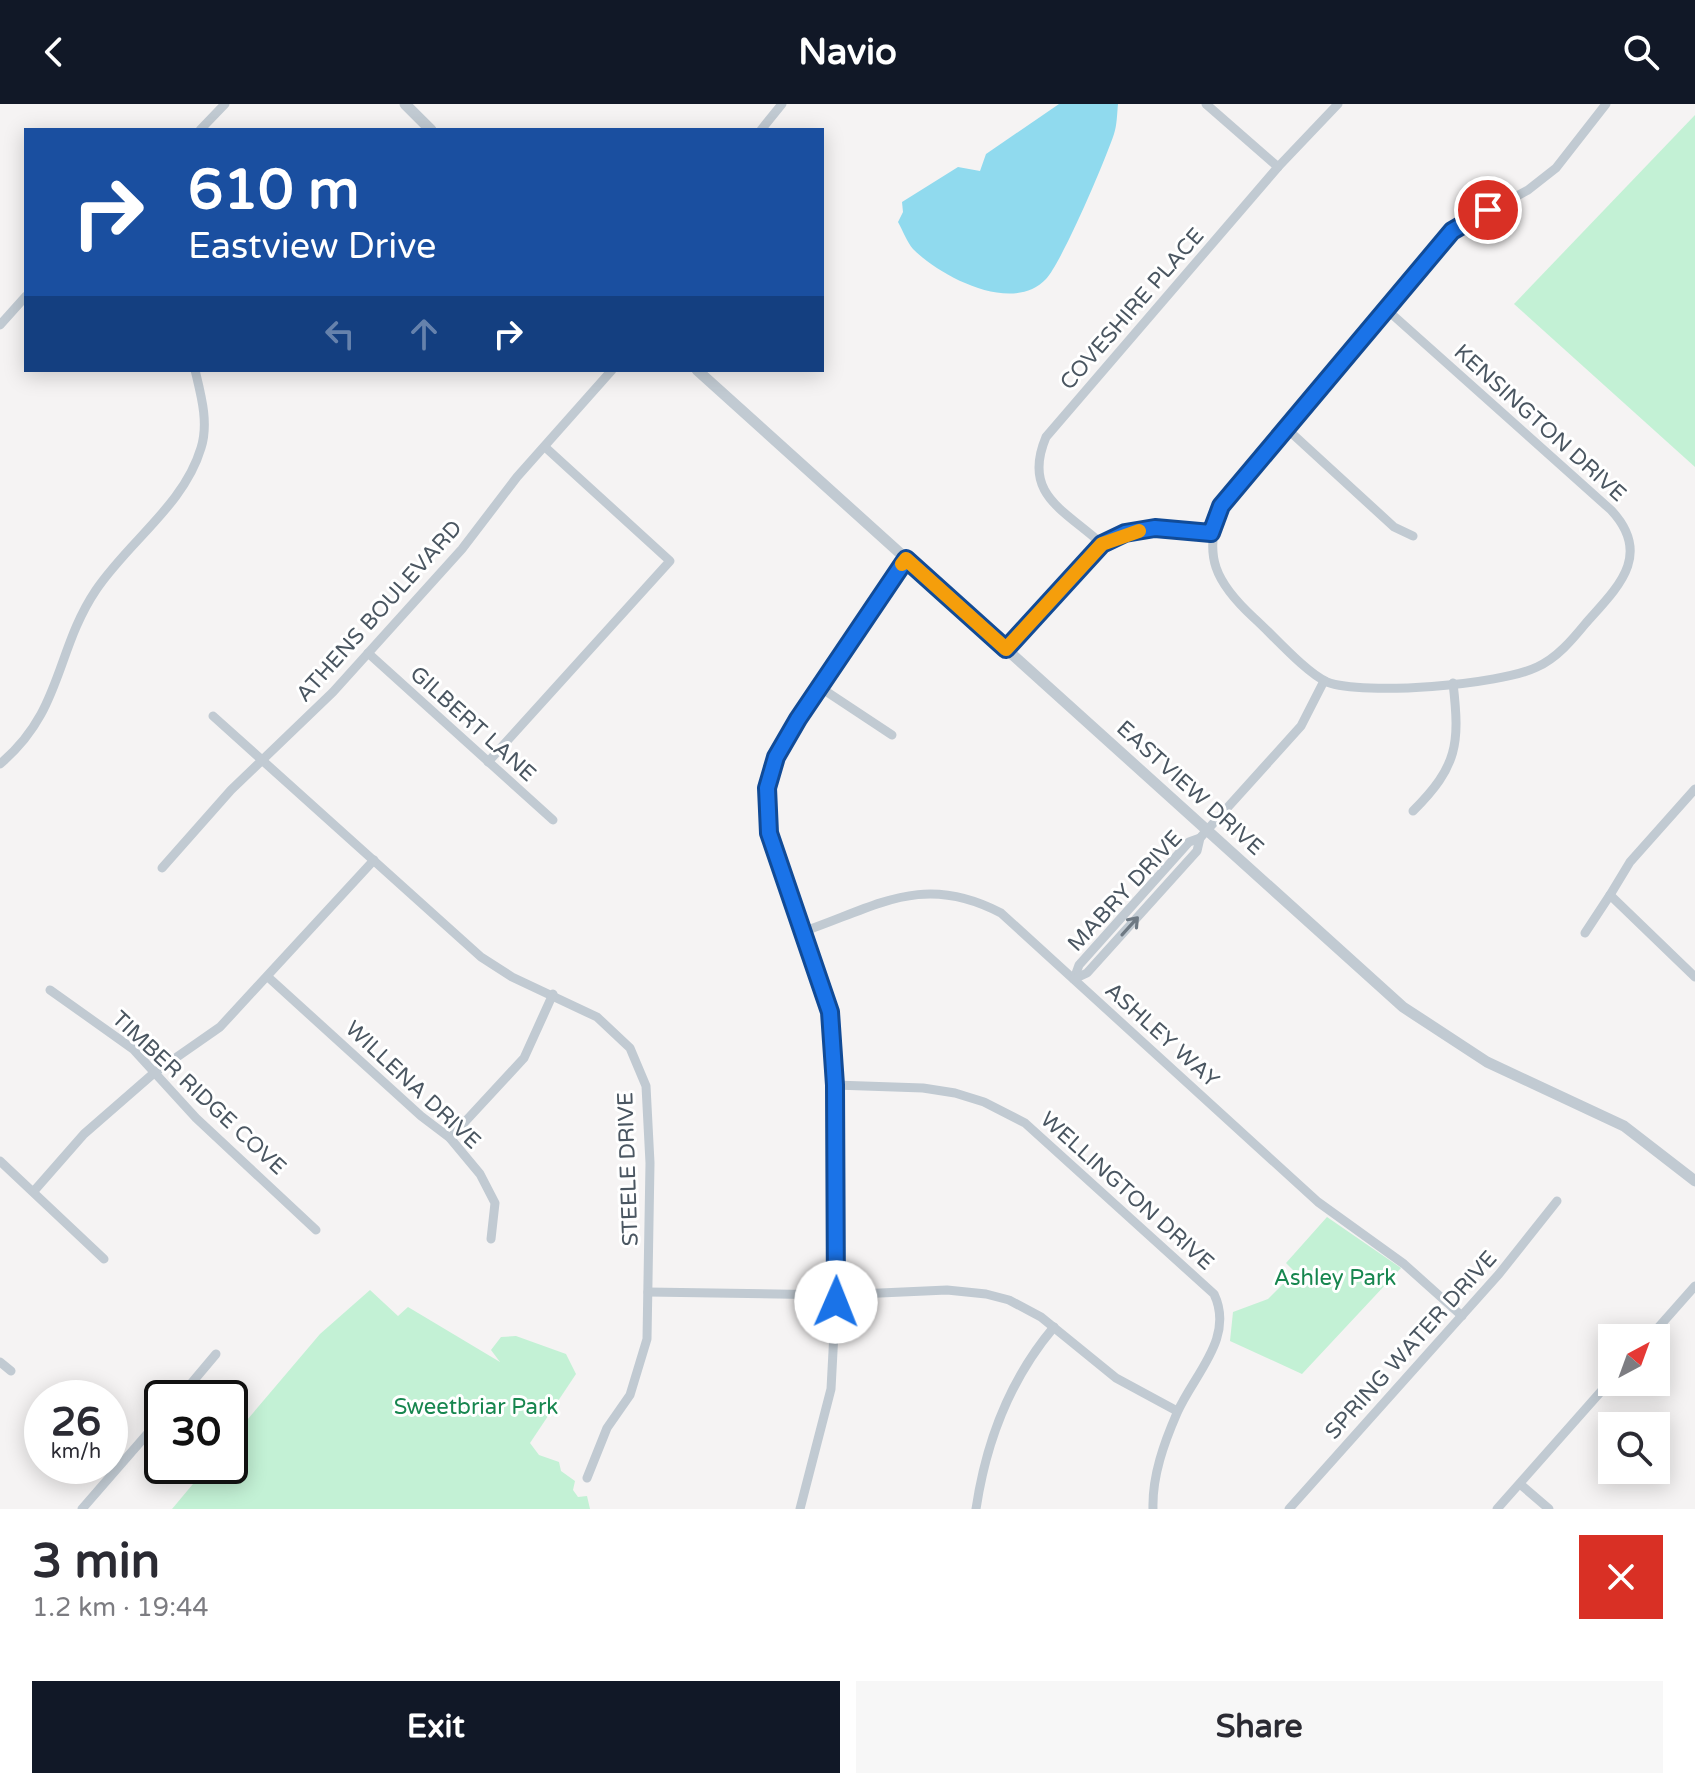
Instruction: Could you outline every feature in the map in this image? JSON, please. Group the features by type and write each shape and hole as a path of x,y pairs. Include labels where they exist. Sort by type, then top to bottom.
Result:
{"street":[{"path":"202,128 225,104"},
{"path":"405,104 429,128"},
{"path":"763,128 782,104"},
{"path":"1206,104 1278,167"},
{"name":"COVESHIRE PLACE","path":"1102,544 1040,486 1036,469 1046,437 1278,167 1338,104"},
{"path":"1324,681 1235,600 1214,560 1211,533 1221,506 1452,231 1528,190 1556,168 1606,104"},
{"path":"0,325 24,298"},
{"name":"KENSINGTON DRIVE","path":"1324,681 1352,689 1453,683 1507,676 1537,667 1563,650 1623,581 1630,550 1625,529 1611,510 1386,309"},
{"path":"0,764 24,744 41,720 94,593 121,555 183,489 202,447 204,414 195,372"},
{"name":"ATHENS BOULEVARD","path":"162,868 231,790 368,653 462,549 517,477 610,372"},
{"name":"EASTVIEW DRIVE","path":"699,372 1006,649 1203,834 1423,1023 1487,1062 1624,1126 1695,1181"},
{"path":"1286,428 1394,527 1413,536"},
{"path":"488,762 670,561 545,447"},
{"path":"1006,649 1102,544 1125,533 1155,528 1211,533"},
{"path":"800,1509 831,1389 836,1295 835,1085 830,1012 769,833 767,788 776,757 818,686 906,559"},
{"name":"GILBERT LANE","path":"368,653 553,820"},
{"name":"MABRY DRIVE","path":"1074,979 1087,973 1197,851 1203,834 1301,726 1324,681"},
{"path":"1413,811 1435,789 1451,759 1458,731 1453,683"},
{"path":"818,686 892,735"},
{"name":"STEELE DRIVE","path":"213,716 481,957 512,977 553,994 612,1029 630,1048 646,1086 650,1163 647,1339 630,1395 607,1428 587,1478"},
{"path":"1585,933 1630,862 1695,789"},
{"path":"34,1191 84,1134 154,1073 220,1027 374,860"},
{"name":"ASHLEY WAY","path":"802,932 906,894 943,892 973,898 1001,913 1318,1202 1404,1264 1462,1316"},
{"path":"1610,895 1695,977"},
{"name":"WILLENA DRIVE","path":"268,977 421,1116 450,1138 480,1174 495,1203 491,1239"},
{"name":"TIMBER RIDGE COVE","path":"50,990 133,1049 196,1118 316,1230"},
{"path":"450,1138 524,1058 553,994"},
{"name":"WELLINGTON DRIVE","path":"835,1085 923,1088 955,1093 984,1102 1025,1123 1206,1286 1220,1307 1220,1330 1177,1411 1155,1474 1153,1509"},
{"path":"0,1161 104,1259"},
{"name":"SPRING WATER DRIVE","path":"1289,1509 1462,1316 1557,1201"},
{"path":"1661,1324 1695,1286"},
{"path":"648,1292 836,1295 947,1290 986,1294 1026,1308 1116,1378 1177,1411"},
{"path":"976,1509 1002,1410 1033,1352 1054,1327"},
{"path":"194,1380 216,1354"},
{"path":"0,1362 11,1371"},
{"path":"1497,1509 1598,1395"},
{"path":"82,1509 144,1438"},
{"path":"1520,1484 1549,1509"}],"green space":[{"path":"1695,115 1695,467 1514,304"},
{"name":"Ashley Park","path":"1327,1217 1401,1268 1302,1374 1230,1341 1233,1312 1268,1299 1295,1272 1286,1263"},
{"name":"Sweetbriar Park","path":"370,1290 398,1316 408,1307 500,1362 491,1350 501,1337 516,1336 566,1354 576,1374 530,1443 539,1455 559,1462 561,1471 575,1481 573,1490 578,1497 587,1496 590,1509 172,1509 193,1484 248,1484 248,1419 320,1334"}],"water":[{"path":"1059,104 1118,104 1115,131 1102,166 1072,233 1046,279 1032,289 1015,293 977,288 940,270 913,249 898,222 903,212 902,202 958,167 980,171 986,154"}],"slow traffic":[{"path":"902,564 906,559 1006,649 1102,544 1125,533 1139,531"}],"route":[{"path":"836,1302 835,1085 830,1012 769,833 767,788 776,757 798,719 906,559 1006,649 1102,544 1125,533 1155,528 1211,533 1221,506 1452,231 1488,210"}]}
